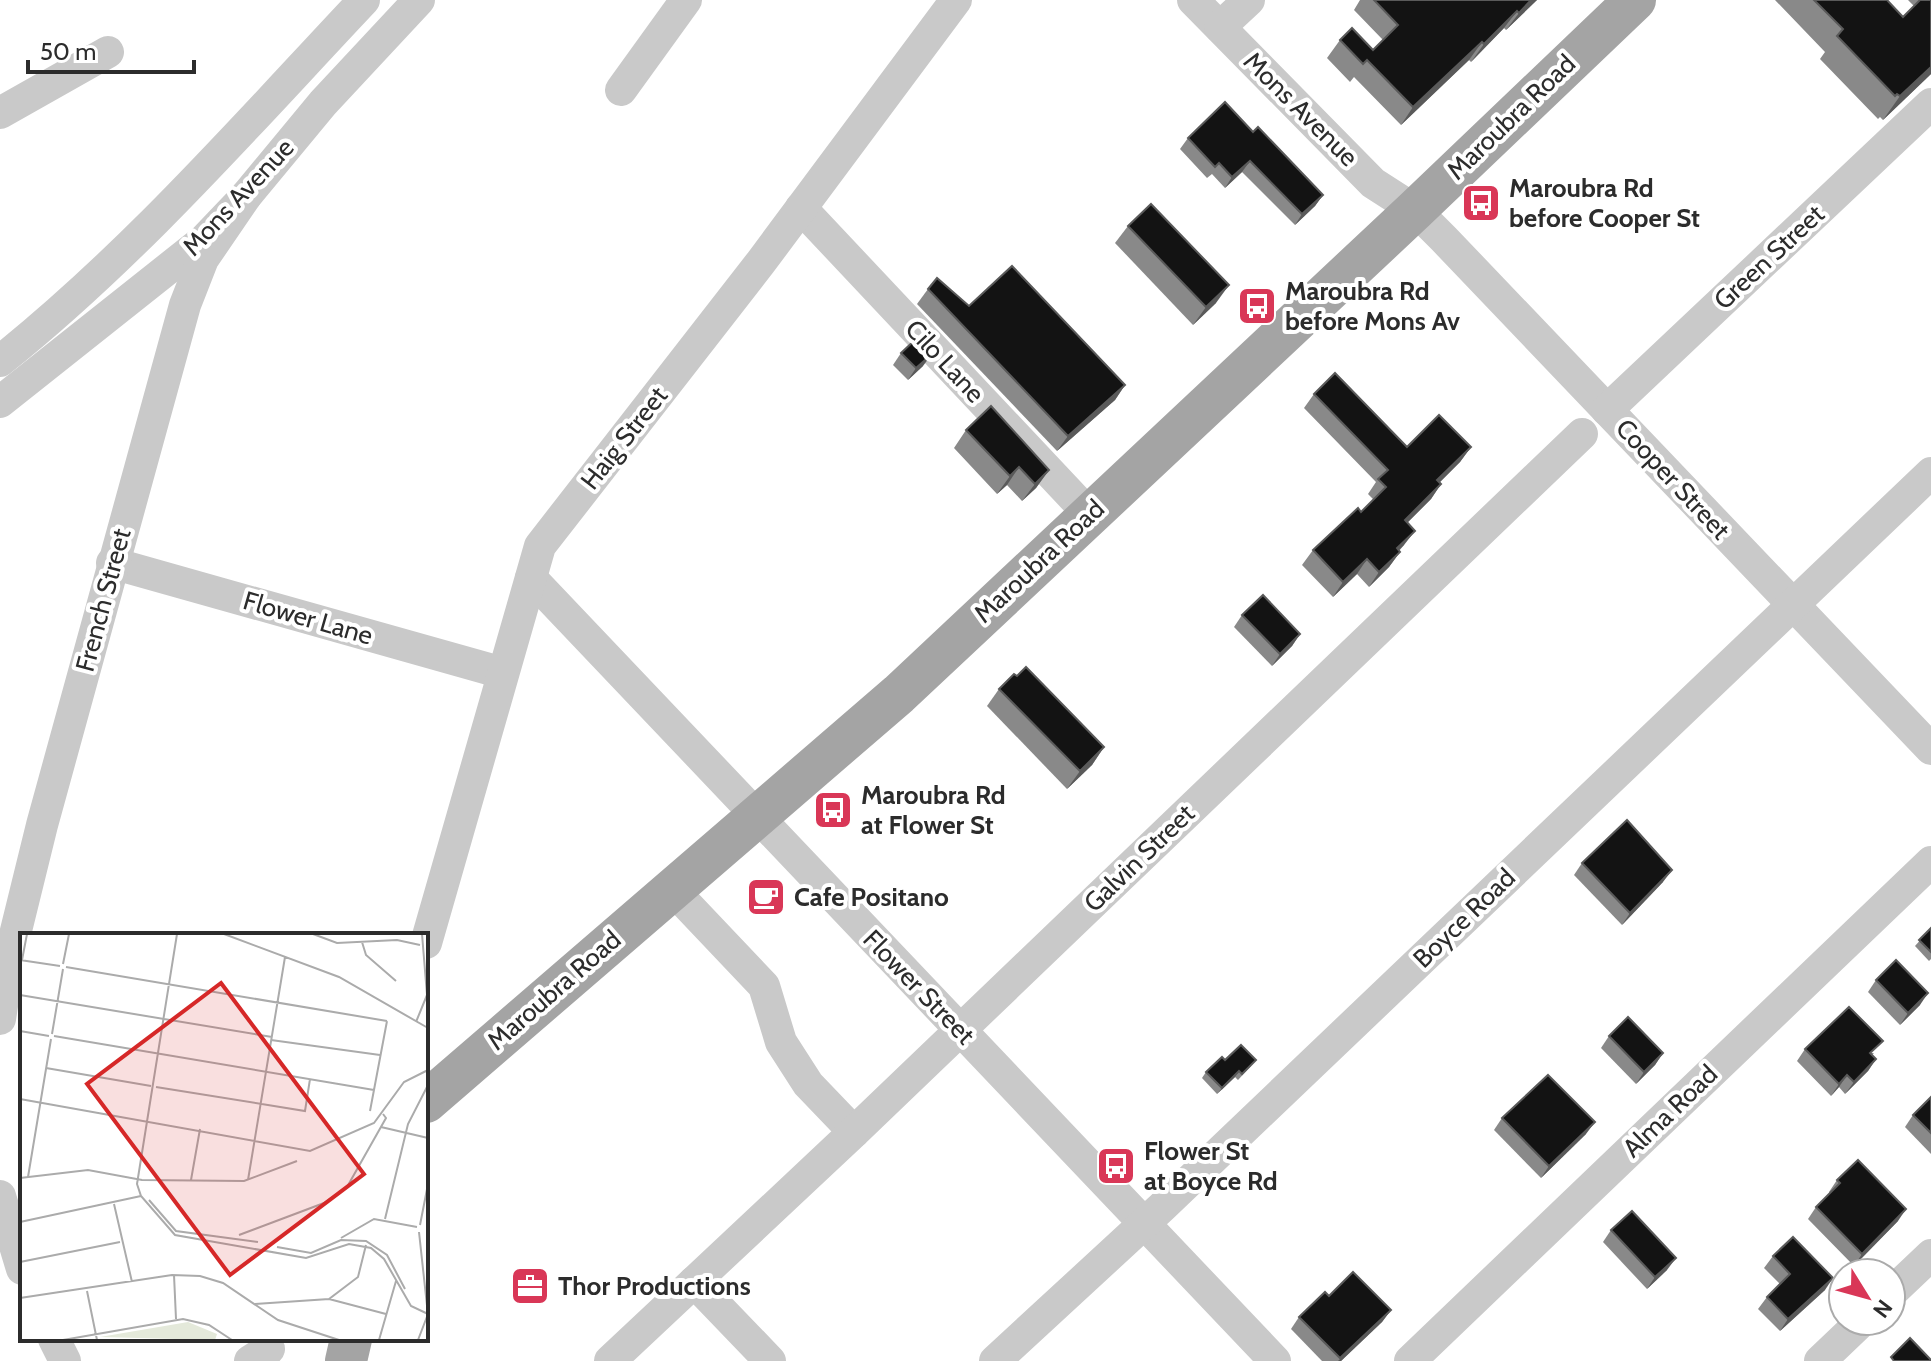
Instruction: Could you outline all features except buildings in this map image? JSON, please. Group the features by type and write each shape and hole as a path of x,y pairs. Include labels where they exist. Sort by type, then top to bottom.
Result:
{"main road":[{"name":"Maroubra Road","path":"428,1100 899,694 1635,0"},
{"path":"346,1361 351,1341"}],"street":[{"name":"Mons Avenue","path":"0,361 81,293 143,233 364,0"},
{"name":"Mons Avenue","path":"0,402 204,240 246,196 323,103 419,0"},
{"path":"621,90 686,0"},
{"name":"Haig Street","path":"428,936 540,546 801,208 956,0"},
{"name":"Mons Avenue","path":"1193,0 1373,183 1415,210"},
{"path":"1220,27 1249,0"},
{"path":"0,113 108,52"},
{"name":"Green Street","path":"1607,410 1931,104"},
{"name":"French Street","path":"0,1019 9,959 112,563 193,281 203,259 246,196"},
{"name":"Cilo Lane","path":"801,208 1089,514"},
{"name":"Cooper Street","path":"1415,210 1931,749"},
{"name":"Galvin Street","path":"610,1361 960,1031 1582,434"},
{"name":"Boyce Road","path":"995,1361 1931,473"},
{"name":"Flower Lane","path":"112,563 503,673"},
{"name":"Flower Street","path":"531,578 1275,1361"},
{"name":"Alma Road","path":"1410,1361 1931,862"},
{"path":"672,889 764,986 781,1042 808,1084 854,1132"},
{"path":"0,1196 20,1262"},
{"path":"1907,1278 1931,1255"},
{"path":"694,1282 770,1361"},
{"path":"1820,1361 1845,1337"},
{"path":"55,1341 65,1361"}],"place":[{"name":"Maroubra Rd before Cooper St","path":"1481,203"},
{"name":"Maroubra Rd before Mons Av","path":"1257,306"},
{"name":"Maroubra Rd at Flower St","path":"833,810"},
{"name":"Cafe Positano","path":"766,897"},
{"name":"Flower St at Boyce Rd","path":"1116,1166"},
{"name":"Thor Productions","path":"530,1286"}]}
